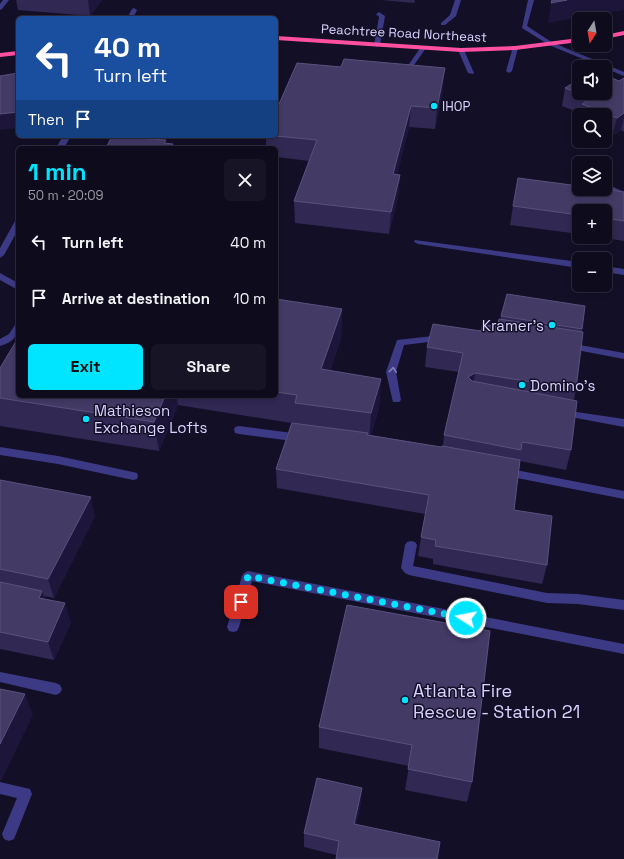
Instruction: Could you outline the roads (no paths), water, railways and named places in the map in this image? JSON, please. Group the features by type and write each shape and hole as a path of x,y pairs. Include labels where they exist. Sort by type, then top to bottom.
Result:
{"highway":[{"path":"612,36 624,34"},
{"name":"Peachtree Road Northeast","path":"278,38 461,50 515,48 572,41"},
{"path":"0,55 16,53"}],"street":[{"path":"0,7 6,0"},
{"path":"443,24 454,16 458,0"},
{"path":"532,0 524,27 551,44 624,74"},
{"path":"131,16 134,10"},
{"path":"378,45 382,16 379,14"},
{"path":"405,74 423,48"},
{"path":"509,71 515,48"},
{"path":"461,50 471,73"},
{"path":"612,189 624,195"},
{"path":"1,251 16,228"},
{"path":"418,242 572,264"},
{"path":"612,270 624,272"},
{"path":"0,276 16,286"},
{"path":"0,343 12,336 16,330"},
{"path":"396,400 391,372 400,342 452,337"},
{"path":"558,344 624,356"},
{"path":"556,412 624,423"},
{"path":"239,430 308,439"},
{"path":"0,452 58,460 133,476"},
{"path":"494,470 624,495"},
{"path":"411,545 407,568 409,570 547,598 578,599 624,604"},
{"path":"233,627 248,576 624,649"},
{"path":"0,677 56,689"},
{"path":"0,788 25,794 9,834"}],"place":[{"name":"IHOP","path":"434,106"},
{"name":"Kramer's","path":"552,325"},
{"name":"Domino's","path":"522,385"},
{"name":"Mathieson Exchange Lofts","path":"86,419"},
{"name":"Atlanta Fire Rescue - Station 21","path":"405,700"}]}
